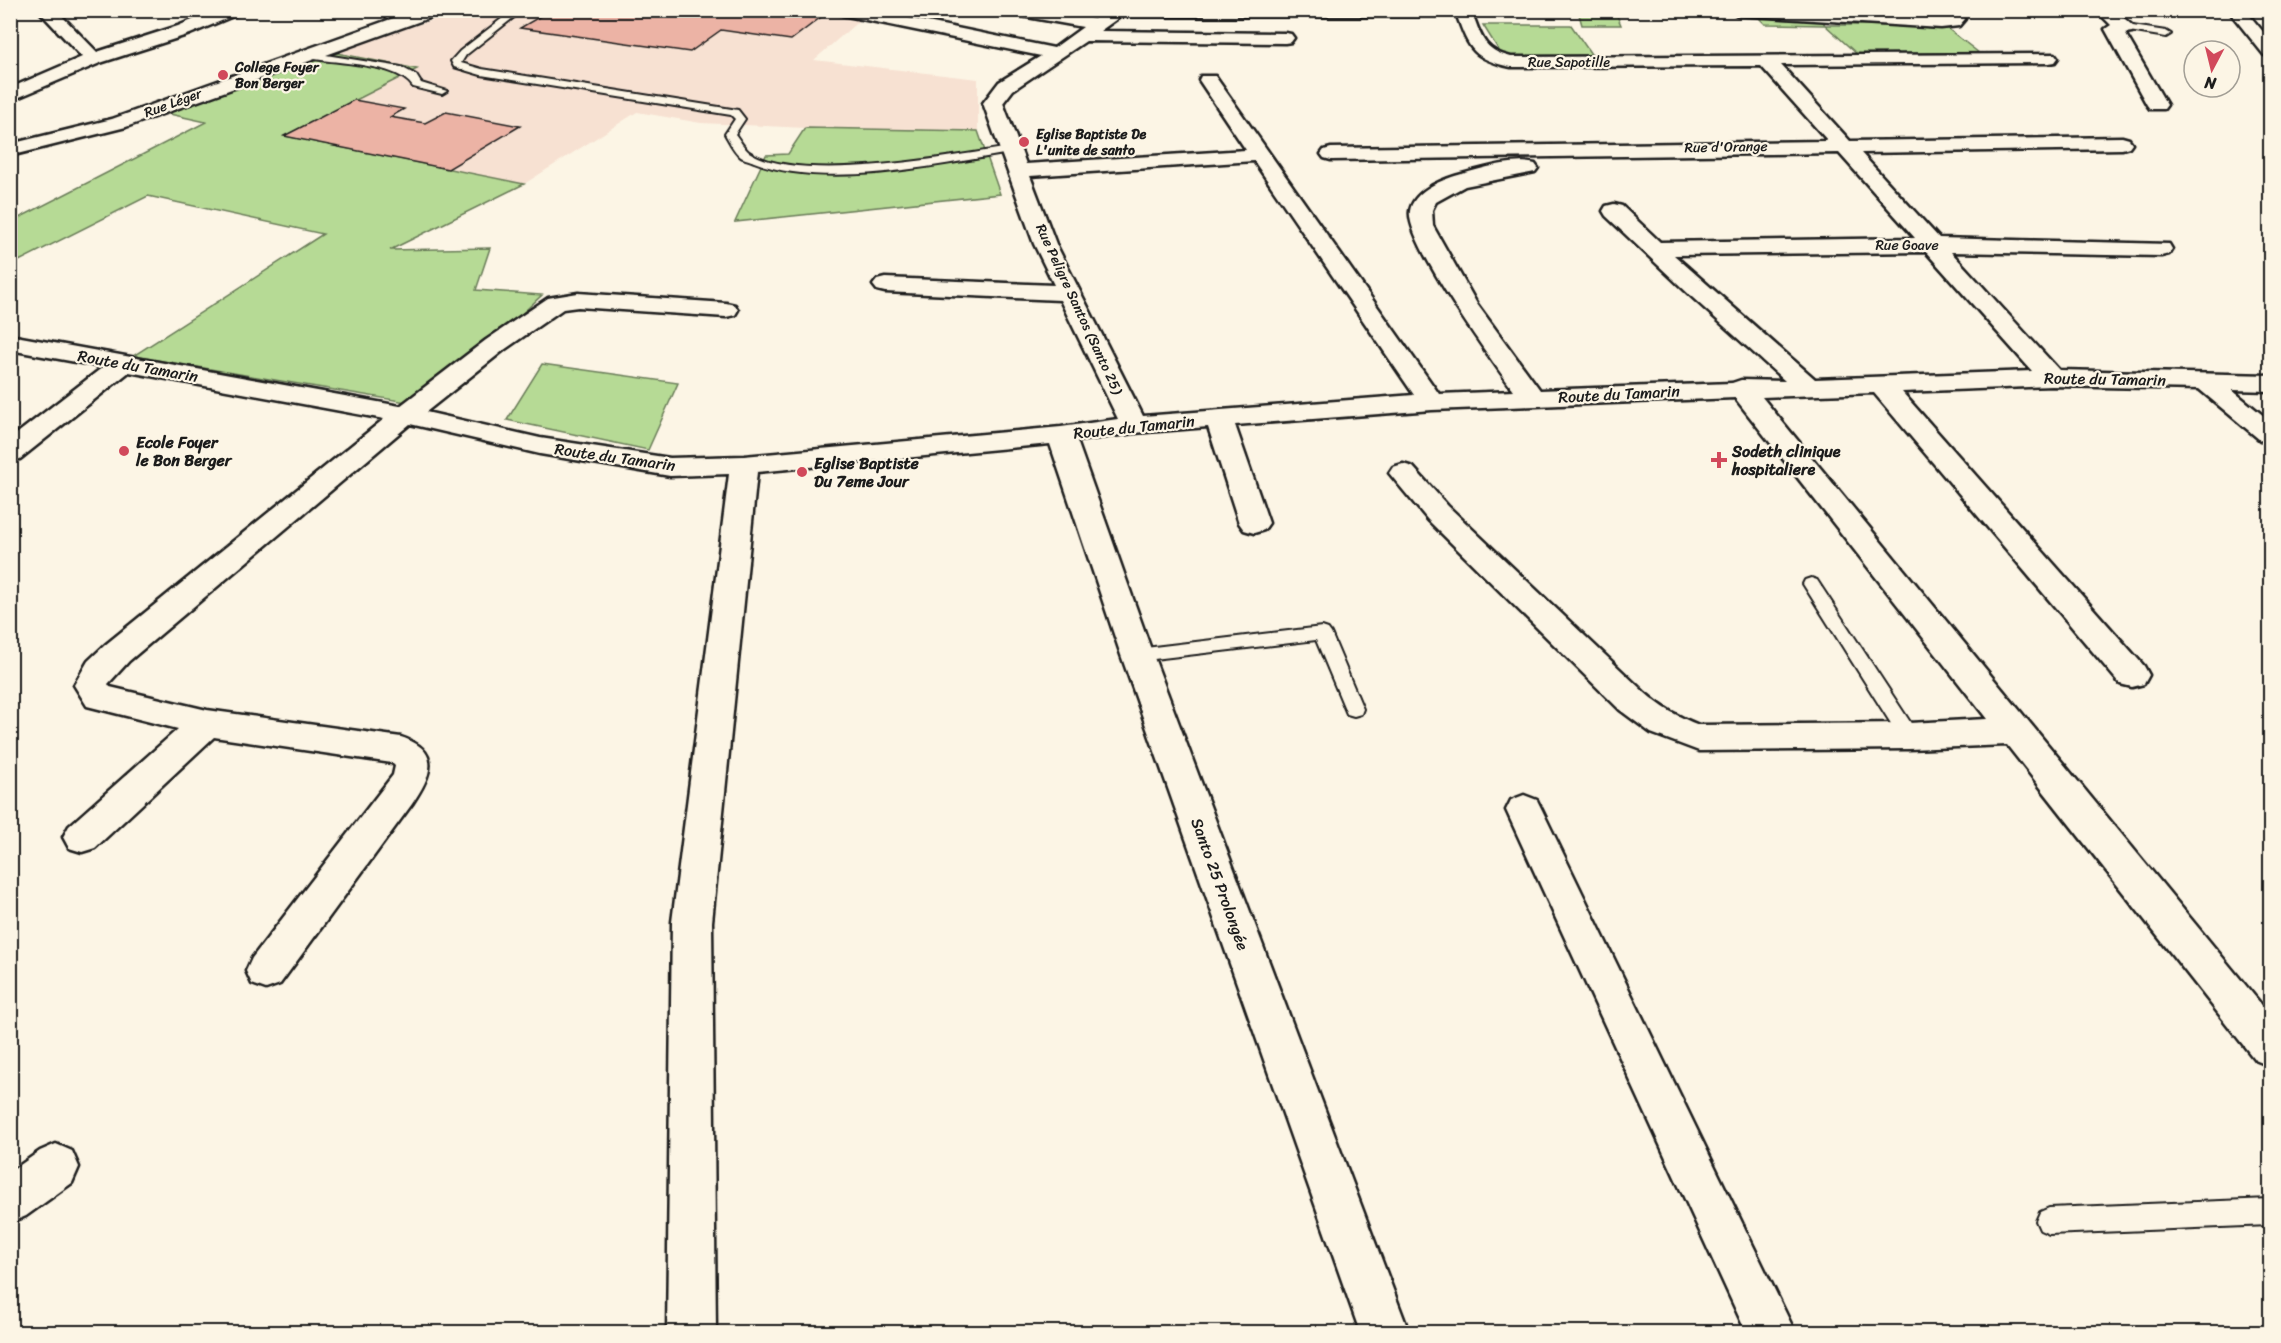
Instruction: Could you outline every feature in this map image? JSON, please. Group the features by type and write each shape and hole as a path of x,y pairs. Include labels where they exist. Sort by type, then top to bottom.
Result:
{"street":[{"path":"46,10 94,59"},
{"path":"10,95 94,59 184,30 232,10"},
{"name":"Rue Léger","path":"10,150 119,123 434,10"},
{"path":"842,10 1057,54"},
{"path":"1016,10 1090,31 1285,38"},
{"name":"Rue Sapotille","path":"1118,11 1463,10 1480,51 1485,56 1503,61 1768,62 2049,58"},
{"path":"1737,10 1952,16"},
{"path":"2104,10 2126,28"},
{"path":"2236,10 2271,51"},
{"name":"Rue Peligre Santos (Santo 25)","path":"1118,11 1006,86 993,103 1045,244 1134,425"},
{"path":"2126,28 2114,30 2157,105"},
{"path":"2253,28 2271,31"},
{"path":"1768,62 2052,378"},
{"path":"1208,80 1432,402"},
{"name":"Rue d'Orange","path":"1331,154 1842,145 2122,143"},
{"path":"1532,398 1466,305 1422,226 1421,210 1427,198 1458,182 1487,174 1553,165 1564,159 1566,150"},
{"path":"1018,171 1260,155"},
{"path":"1614,211 1807,386"},
{"name":"Rue Goave","path":"1654,249 1932,245 2161,249"},
{"path":"885,285 1069,292"},
{"path":"266,971 399,794 410,778 414,761 401,751 207,723 99,697 91,685 100,670 117,653 405,415 495,345 556,303 578,300 726,310"},
{"name":"Route du Tamarin","path":"10,342 405,415 540,446 669,467 744,465 1061,435 1134,425 1432,402 1741,388 2052,378 2271,383"},
{"path":"10,453 124,363"},
{"path":"2204,380 2271,434"},
{"path":"1881,384 2132,675"},
{"path":"1741,388 2271,1046"},
{"path":"1219,419 1254,523"},
{"name":"Santo 25 Prolongée","path":"1061,435 1137,656 1384,1332"},
{"path":"691,1332 692,922 744,465"},
{"path":"1403,473 1438,513 1632,701 1652,720 1668,728 1698,738 1909,736 2018,731"},
{"path":"82,837 207,723"},
{"path":"1524,810 1771,1332"},
{"path":"10,1200 56,1167"}],"lane":[{"path":"519,10 463,53 456,61 457,66 481,72 734,112 740,119 730,135 732,144 748,156 778,169 814,171 869,169 1010,150"},
{"path":"2126,28 2166,34"},
{"path":"307,55 397,69 412,77 417,85 442,91"},
{"path":"1811,584 1909,736"},
{"path":"1137,656 1322,633 1354,709"},
{"path":"2049,1221 2271,1212"}],"shaded area":[{"path":"461,11 820,11 861,19 814,60 978,79 978,131 805,128 701,123 637,112 524,184 284,136 416,69 332,52"}],"green space":[{"path":"1578,11 1615,11 1621,25 1582,25"},
{"path":"1754,13 1819,15 1825,25 1765,24"},
{"path":"1483,25 1571,25 1593,57 1503,57"},
{"path":"1825,25 1943,25 1979,53 1857,54"},
{"path":"332,52 417,69 285,136 524,184 390,250 490,248 476,290 542,295 424,405 133,356 323,234 148,196 11,265 11,222 206,122 156,111"},
{"path":"805,128 978,131 1000,194 735,222 766,155 788,154"},
{"path":"542,364 678,383 648,450 507,420"}],"building":[{"path":"551,10 798,10 825,14 791,40 721,30 690,52 520,28"},
{"path":"354,100 404,109 390,117 425,123 446,112 520,126 448,169 284,136"}],"place":[{"name":"College Foyer Bon Berger","path":"223,75"},
{"name":"Eglise Baptiste De L'unite de santo","path":"1024,142"},
{"name":"Ecole Foyer le Bon Berger","path":"124,451"},
{"name":"Sodeth clinique hospitaliere","path":"1719,460"},
{"name":"Eglise Baptiste Du 7eme Jour","path":"802,472"}]}
